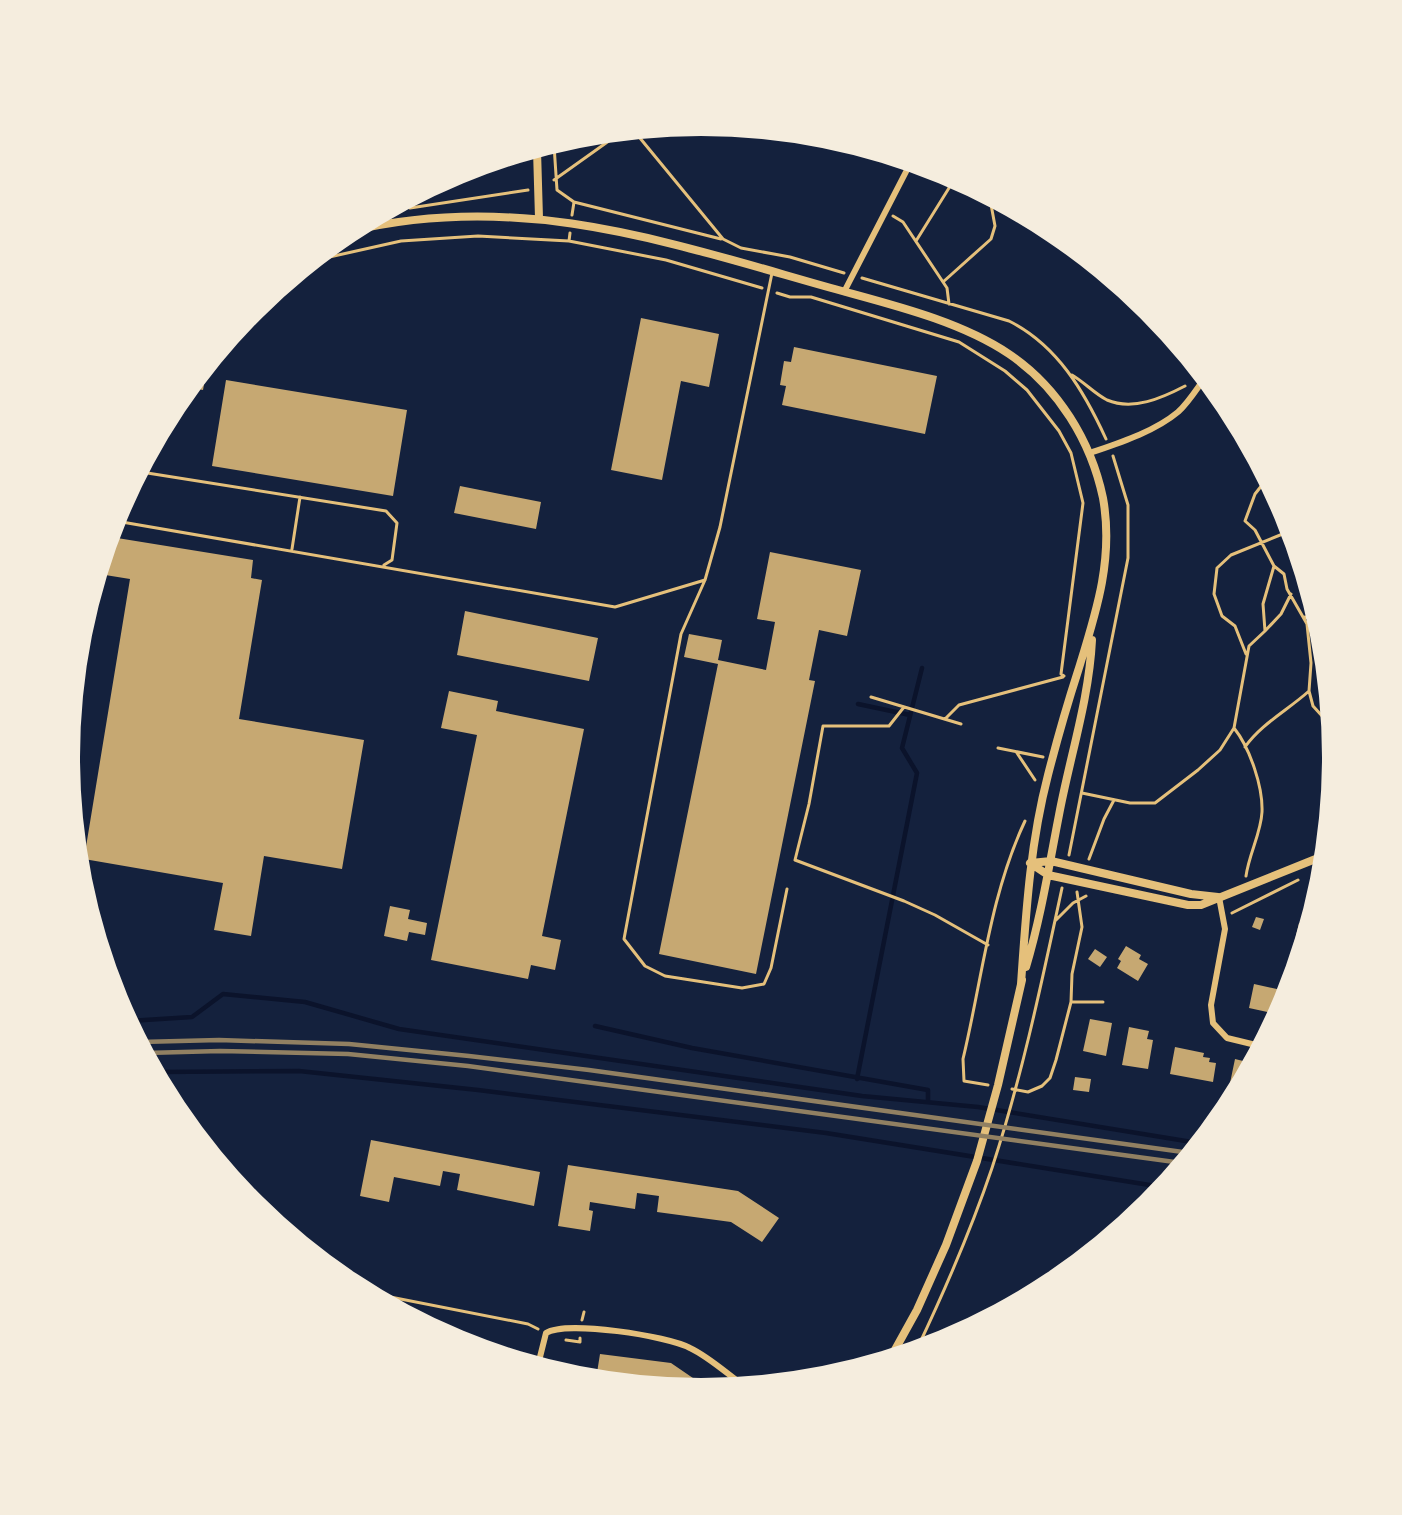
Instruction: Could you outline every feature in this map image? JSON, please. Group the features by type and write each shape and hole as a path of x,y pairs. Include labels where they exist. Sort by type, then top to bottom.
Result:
{"street":[{"path":"537,158 538,218"},
{"path":"844,292 906,171"},
{"path":"376,228 459,218 538,218 658,239 960,328 1010,355 1054,395 1076,426 1090,453 1102,498 1108,546 1104,582 1093,631 1075,682 1044,792 1030,863 1021,984"},
{"path":"1090,453 1179,411 1199,386"},
{"path":"896,1347 917,1310 960,1209 988,1124 1007,1052 1021,984 1039,924 1059,815 1089,685 1093,631"},
{"path":"1030,863 1048,875 1064,879 1188,905 1201,905 1314,860"},
{"path":"1030,863 1051,861 1191,894 1219,897"},
{"path":"1219,897 1225,929 1211,1005 1214,1023 1227,1038 1252,1044"},
{"path":"540,1358 546,1333 561,1327 581,1328 671,1340 691,1348 733,1378"}],"lane":[{"path":"773,272 720,527 705,580 681,634 624,939 645,966 665,976 742,988 764,984 771,968 787,889"},
{"path":"149,473 386,511 397,523 392,560 382,566"},
{"path":"292,549 300,497"},
{"path":"126,523 292,549 615,607 705,580"}],"path":[{"path":"641,139 723,239"},
{"path":"554,180 607,143"},
{"path":"554,154 554,180 557,190"},
{"path":"916,241 949,188"},
{"path":"411,208 509,191 557,190 574,202 723,239 741,248 790,257 1018,326 1049,349 1071,374 1106,399 1127,405 1160,397 1189,384"},
{"path":"568,241 574,202"},
{"path":"943,282 991,239 995,226 992,208"},
{"path":"886,212 903,222 947,288 949,304"},
{"path":"335,256 401,241 478,236 568,241 666,260 790,297 811,297 959,342 1005,371 1041,406 1071,453 1083,502 1060,674 1075,682"},
{"path":"1066,865 1125,584 1130,528 1128,505 1109,446 1071,374"},
{"path":"1260,488 1255,494 1245,521 1255,530 1274,566 1284,574 1291,594 1305,617 1311,663 1309,691 1313,706 1321,715"},
{"path":"1247,656 1235,626 1222,616 1214,594 1217,568 1231,555 1281,535"},
{"path":"1265,631 1263,604 1274,566"},
{"path":"1082,794 1130,804 1155,803 1220,750 1234,728 1249,646 1281,614 1291,594"},
{"path":"945,719 959,705 1064,677"},
{"path":"1089,685 1104,688"},
{"path":"1245,747 1254,734 1289,710 1309,691"},
{"path":"871,697 961,724"},
{"path":"904,707 889,726 823,726 810,804 795,860 904,901 935,915 988,945"},
{"path":"1234,728 1245,747 1261,793 1262,814 1248,859 1244,889"},
{"path":"998,748 1052,759"},
{"path":"1016,752 1044,792"},
{"path":"1085,869 1104,819 1114,801"},
{"path":"991,1086 964,1081 963,1059 1010,853 1027,817"},
{"path":"921,1339 943,1295 993,1166 1023,1054 1064,879"},
{"path":"1002,1088 1028,1092 1042,1086 1050,1078 1071,1002 1072,974 1082,927 1077,892"},
{"path":"1055,921 1078,900 1090,893"},
{"path":"1233,912 1234,919"},
{"path":"1071,1002 1103,1002"},
{"path":"393,1297 528,1324 546,1333"}],"building":[{"path":"641,318 719,334 709,387 681,381 662,480 611,470"},
{"path":"794,347 937,376 925,434 782,405 786,386 780,385 784,361 791,362"},
{"path":"226,380 407,410 393,496 212,466"},
{"path":"460,486 541,502 536,529 454,513"},
{"path":"120,538 253,560 251,578 262,580 239,719 364,740 342,869 264,856 251,936 214,930 223,883 88,860 86,846 130,579 107,575"},
{"path":"770,552 861,570 847,636 819,630 809,680 815,681 756,974 659,954 718,664 684,657 689,634 722,640 718,660 766,670 775,622 757,619"},
{"path":"465,611 598,638 589,681 457,655"},
{"path":"449,691 498,701 496,711 584,729 542,936 561,940 555,970 531,965 528,979 431,960 477,735 441,728"},
{"path":"390,906 410,910 408,919 427,923 425,935 409,932 407,941 384,936"},
{"path":"1256,917 1264,919 1260,930 1252,927"},
{"path":"1126,946 1141,955 1139,959 1148,964 1138,981 1117,968 1121,961 1118,959"},
{"path":"1095,949 1107,957 1100,967 1088,959"},
{"path":"1254,984 1277,989 1267,1012 1249,1008"},
{"path":"1090,1019 1112,1023 1106,1056 1083,1051"},
{"path":"1129,1027 1149,1031 1147,1039 1153,1040 1148,1069 1122,1065"},
{"path":"1175,1047 1204,1053 1203,1057 1210,1058 1209,1062 1216,1063 1213,1082 1170,1074"},
{"path":"1235,1059 1243,1061 1239,1068 1230,1083"},
{"path":"1075,1077 1091,1079 1089,1092 1073,1090"},
{"path":"371,1140 540,1172 534,1206 457,1190 460,1174 443,1171 440,1186 394,1177 389,1202 360,1196"},
{"path":"568,1165 738,1191 779,1218 762,1242 731,1222 657,1212 659,1196 637,1193 635,1209 590,1202 589,1210 593,1211 590,1231 558,1226"},
{"path":"600,1354 671,1363 694,1379 660,1378 597,1370"}],"waterway":[{"path":"857,1079 917,773 902,748 922,668"},
{"path":"858,704 910,715"},
{"path":"139,1020 192,1017 223,994 305,1002 399,1029 862,1096 978,1107 1189,1142"},
{"path":"595,1026 692,1048 928,1090 928,1102"},
{"path":"165,1072 299,1071 478,1090 826,1133 1151,1185"}],"railway":[{"path":"149,1042 219,1040 349,1044 469,1056 589,1070 1181,1152"},
{"path":"155,1053 220,1051 348,1054 468,1066 1172,1162"}]}
